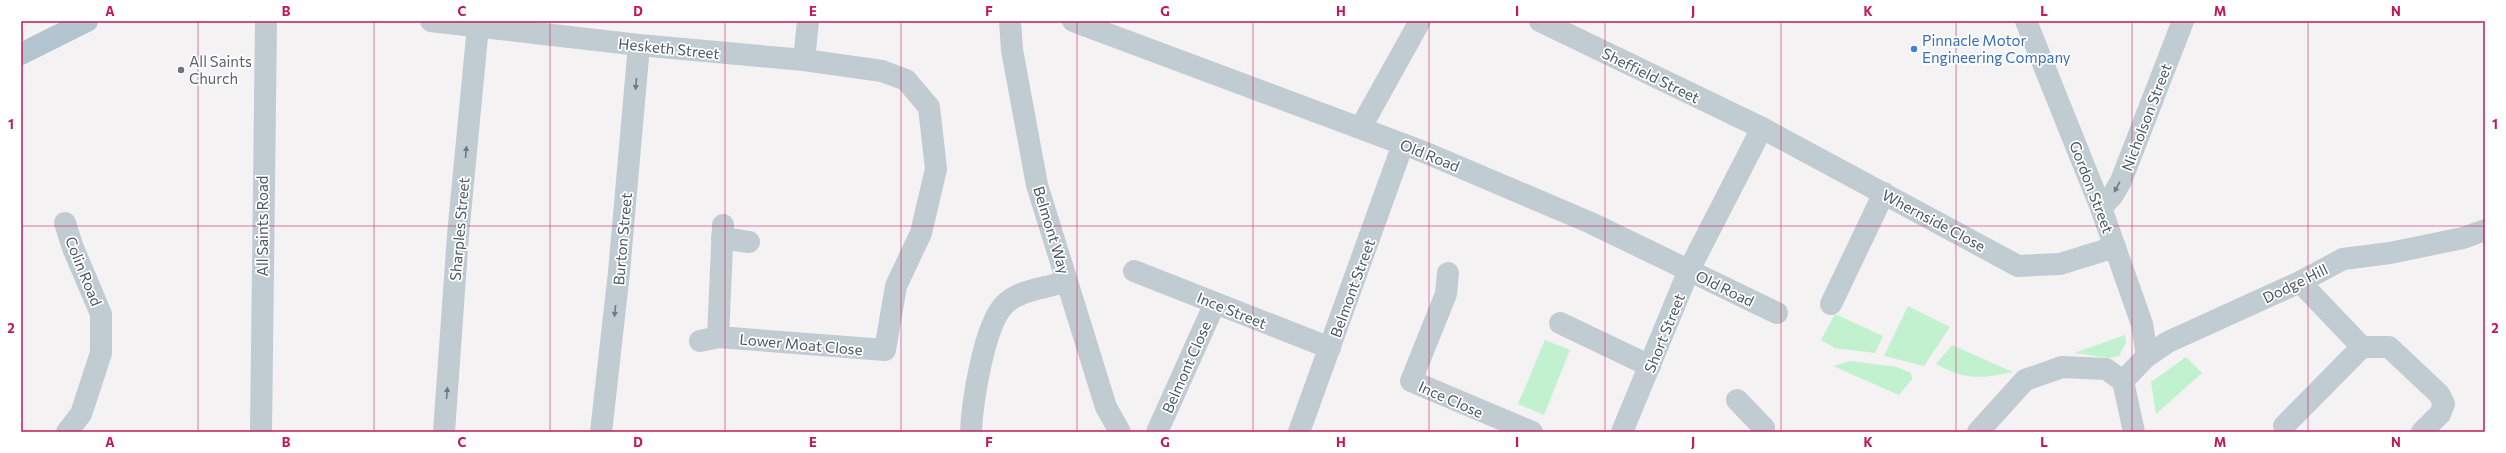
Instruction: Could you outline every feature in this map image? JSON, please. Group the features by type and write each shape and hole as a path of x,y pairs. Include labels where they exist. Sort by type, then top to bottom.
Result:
{"main road":[{"path":"21,54 87,21"}],"street":[{"name":"All Saints Road","path":"261,432 266,21"},
{"name":"Hesketh Street","path":"431,21 478,26 547,27 639,45 804,60 882,71 906,80"},
{"path":"804,60 808,21"},
{"name":"Belmont Way","path":"1010,21 1012,50 1037,185 1106,407 1120,432"},
{"name":"Old Road","path":"1073,21 1361,127 1403,144 1591,223 1777,313"},
{"path":"1361,127 1420,21"},
{"name":"Sheffield Street","path":"1540,21 1762,128"},
{"name":"Gordon Street","path":"2026,21 2101,208 2142,324 2147,356"},
{"name":"Nicholson Street","path":"2101,208 2113,195 2121,182 2183,21"},
{"name":"Sharples Street","path":"444,432 458,235 478,26"},
{"name":"Burton Street","path":"601,432 619,272 639,45"},
{"name":"Lower Moat Close","path":"749,242 723,231 709,339 892,351 896,286 921,233 936,169 929,107 906,80"},
{"name":"Whernside Close","path":"1762,128 2018,266 2060,264 2115,247"},
{"name":"Short Street","path":"1622,432 1690,270 1762,128"},
{"name":"Belmont Street","path":"1299,432 1403,144"},
{"path":"1831,304 1884,193"},
{"name":"Colin Road","path":"65,223 73,248 101,314 101,353 80,414 67,432"},
{"name":"Dodge Hill","path":"2124,381 2147,356 2168,342 2300,282 2343,258 2412,248 2464,238 2485,230"},
{"name":"Ince Street","path":"1134,271 1330,348"},
{"name":"Ince Close","path":"1448,273 1446,294 1411,381 1532,432"},
{"path":"2300,282 2362,347"},
{"path":"971,432 977,379 993,325 1003,305 1018,295 1058,284"},
{"name":"Belmont Close","path":"1157,432 1215,303"},
{"path":"1560,323 1650,366"},
{"path":"2284,426 2362,347 2389,346 2439,394 2444,404 2440,414 2422,432"},
{"path":"1978,432 2025,380 2062,367 2106,369 2124,381 2135,427 2134,432"},
{"path":"1737,400 1764,428 1762,432"}],"green space":[{"path":"1908,306 1950,327 1924,366 1884,356"},
{"path":"1835,314 1883,336 1875,353 1835,348 1821,340"},
{"path":"2125,335 2126,343 2119,356 2109,358 2074,353"},
{"path":"1545,340 1570,350 1544,415 1518,404"},
{"path":"1952,345 2013,372 1992,376 1974,377 1956,373 1936,364"},
{"path":"2186,357 2202,373 2156,414 2151,382"},
{"path":"1851,361 1897,367 1911,373 1912,379 1899,395 1833,366"}],"place":[{"name":"Pinnacle Motor Engineering Company","path":"1914,49"},
{"name":"All Saints Church","path":"181,70"}]}
